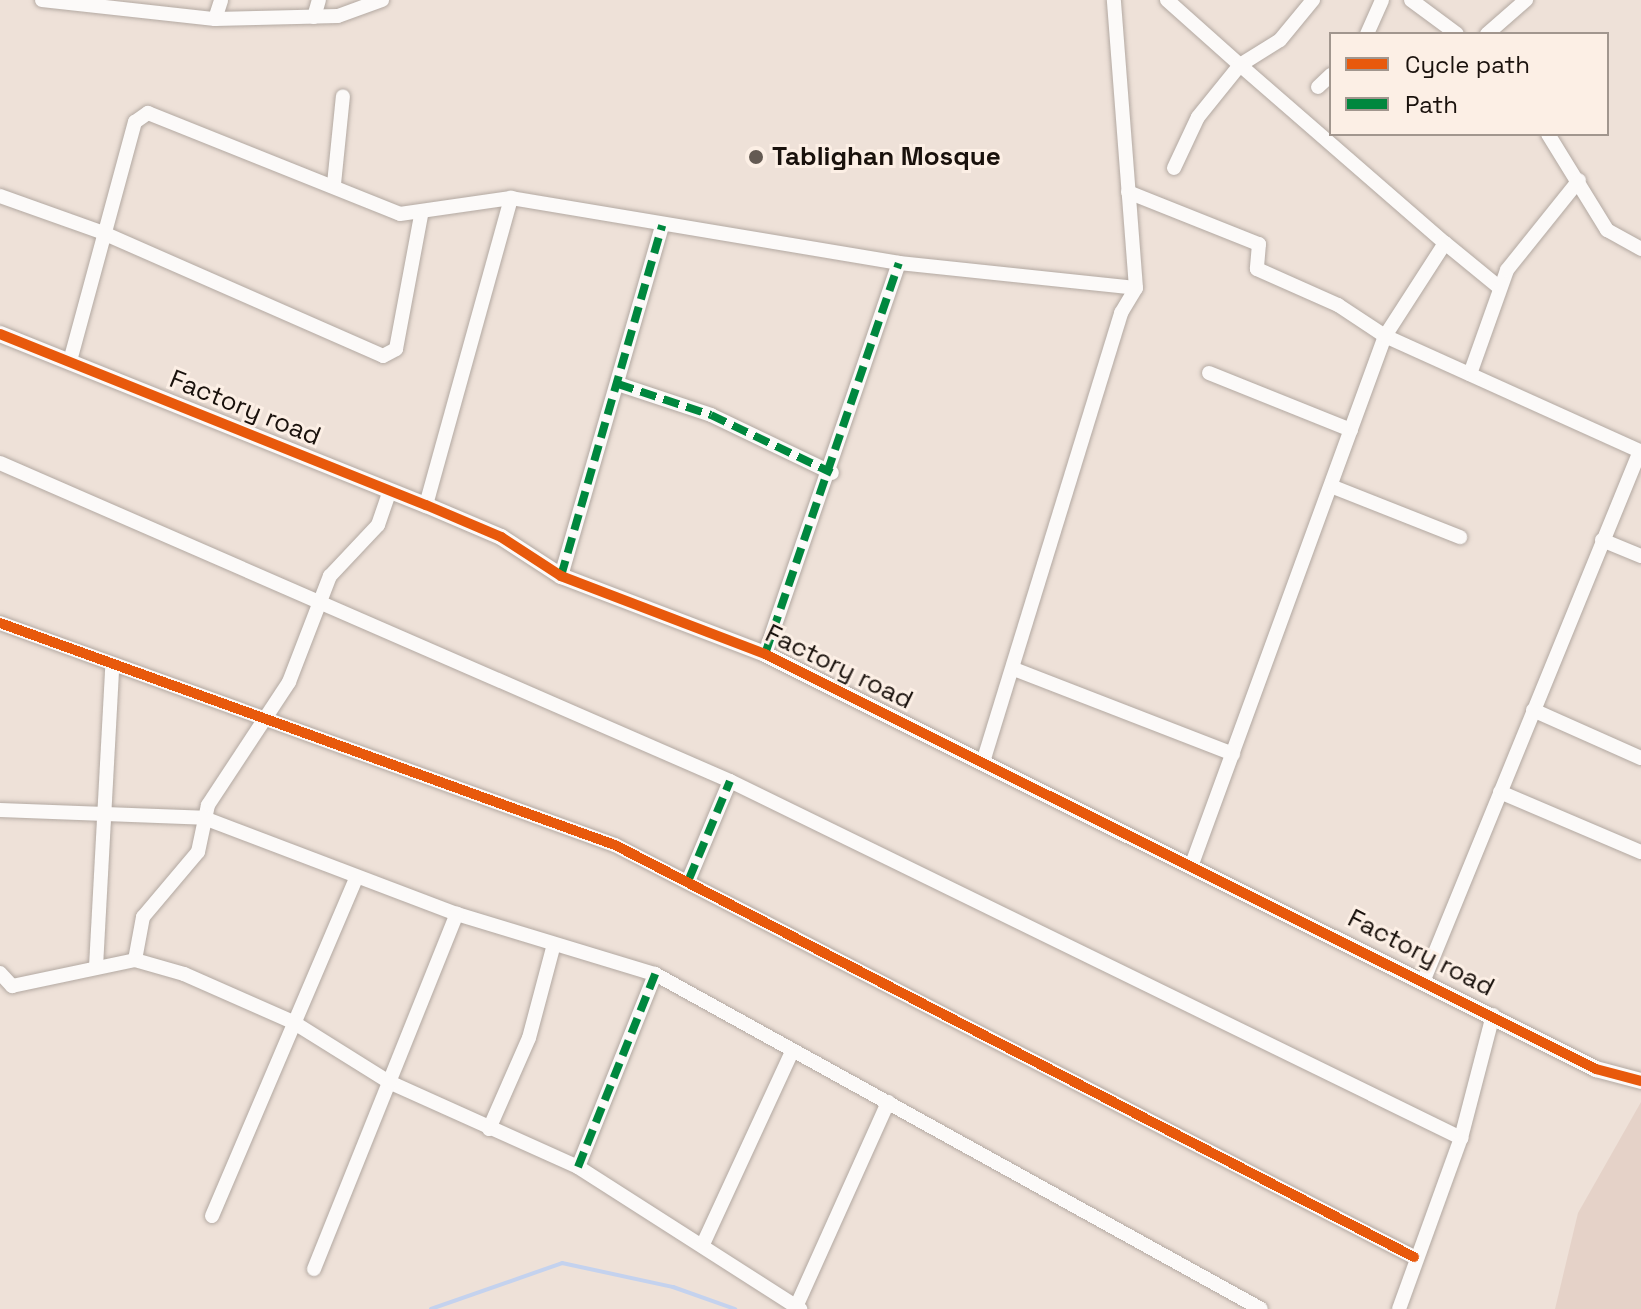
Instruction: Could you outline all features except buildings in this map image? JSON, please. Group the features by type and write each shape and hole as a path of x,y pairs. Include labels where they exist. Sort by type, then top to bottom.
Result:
{"street":[{"path":"42,0 122,4 215,19 314,17 382,0"},
{"path":"215,19 221,0"},
{"path":"314,17 319,0"},
{"path":"983,762 1121,313 1136,288 1114,0"},
{"path":"1167,0 1500,288"},
{"path":"1174,168 1198,117 1240,65 1280,40 1313,0"},
{"path":"1368,32 1382,0"},
{"path":"1411,0 1454,32"},
{"path":"1489,32 1526,0"},
{"path":"1318,87 1329,77"},
{"path":"334,184 343,96"},
{"path":"70,361 101,232 143,114 334,184 400,214 421,215 511,198 899,263 1136,288"},
{"path":"1549,136 1607,230 1641,249"},
{"path":"1470,374 1500,288 1579,180"},
{"path":"1128,192 1259,244 1257,269 1338,305 1385,336 1640,451 1425,977"},
{"path":"0,196 101,232 383,356 396,349 421,215"},
{"path":"426,505 511,198"},
{"path":"561,576 662,225"},
{"path":"1192,864 1385,336 1445,243"},
{"path":"765,654 832,473 899,263"},
{"name":"Factory road","path":"0,334 501,537 561,576 765,654 1425,977 1596,1069 1641,1081"},
{"path":"1209,373 1351,430"},
{"path":"618,384 711,415 832,473"},
{"path":"0,463 317,605 730,781 1461,1138"},
{"path":"1331,486 1460,537"},
{"path":"135,960 137,929 198,852 204,818 303,655 317,605 330,576 378,525 390,491"},
{"path":"1602,540 1641,556"},
{"path":"0,623 112,668 267,715 689,879 1414,1257"},
{"path":"96,967 112,668"},
{"path":"1014,669 1233,754"},
{"path":"1533,710 1641,758"},
{"path":"689,879 730,781"},
{"path":"1500,792 1641,852"},
{"path":"0,810 204,818 457,914 655,974 791,1054 888,1102 1261,1309"},
{"path":"212,1216 356,878"},
{"path":"314,1269 457,914"},
{"path":"489,1129 529,1038 554,944"},
{"path":"0,973 12,986 135,960 293,1022 389,1082 578,1167 704,1242 798,1308 888,1102"},
{"path":"578,1167 655,974"},
{"path":"1399,1309 1414,1257 1461,1138 1493,1015"},
{"path":"704,1242 791,1054"}],"shaded area":[{"path":"1641,1102 1641,1309 1555,1309 1578,1213"}],"waterway":[{"path":"431,1309 562,1263 673,1287 735,1309"}],"marked path":[{"path":"561,576 662,225"},
{"path":"765,654 899,263"},
{"path":"618,384 711,415 832,473"},
{"path":"689,879 730,781"},
{"path":"578,1167 655,974"}],"cycle path":[{"path":"0,334 501,537 561,576 765,654 1596,1069 1641,1081"},
{"path":"0,623 615,845 1414,1257"}],"place":[{"name":"Tablighan Mosque","path":"756,157"}]}
